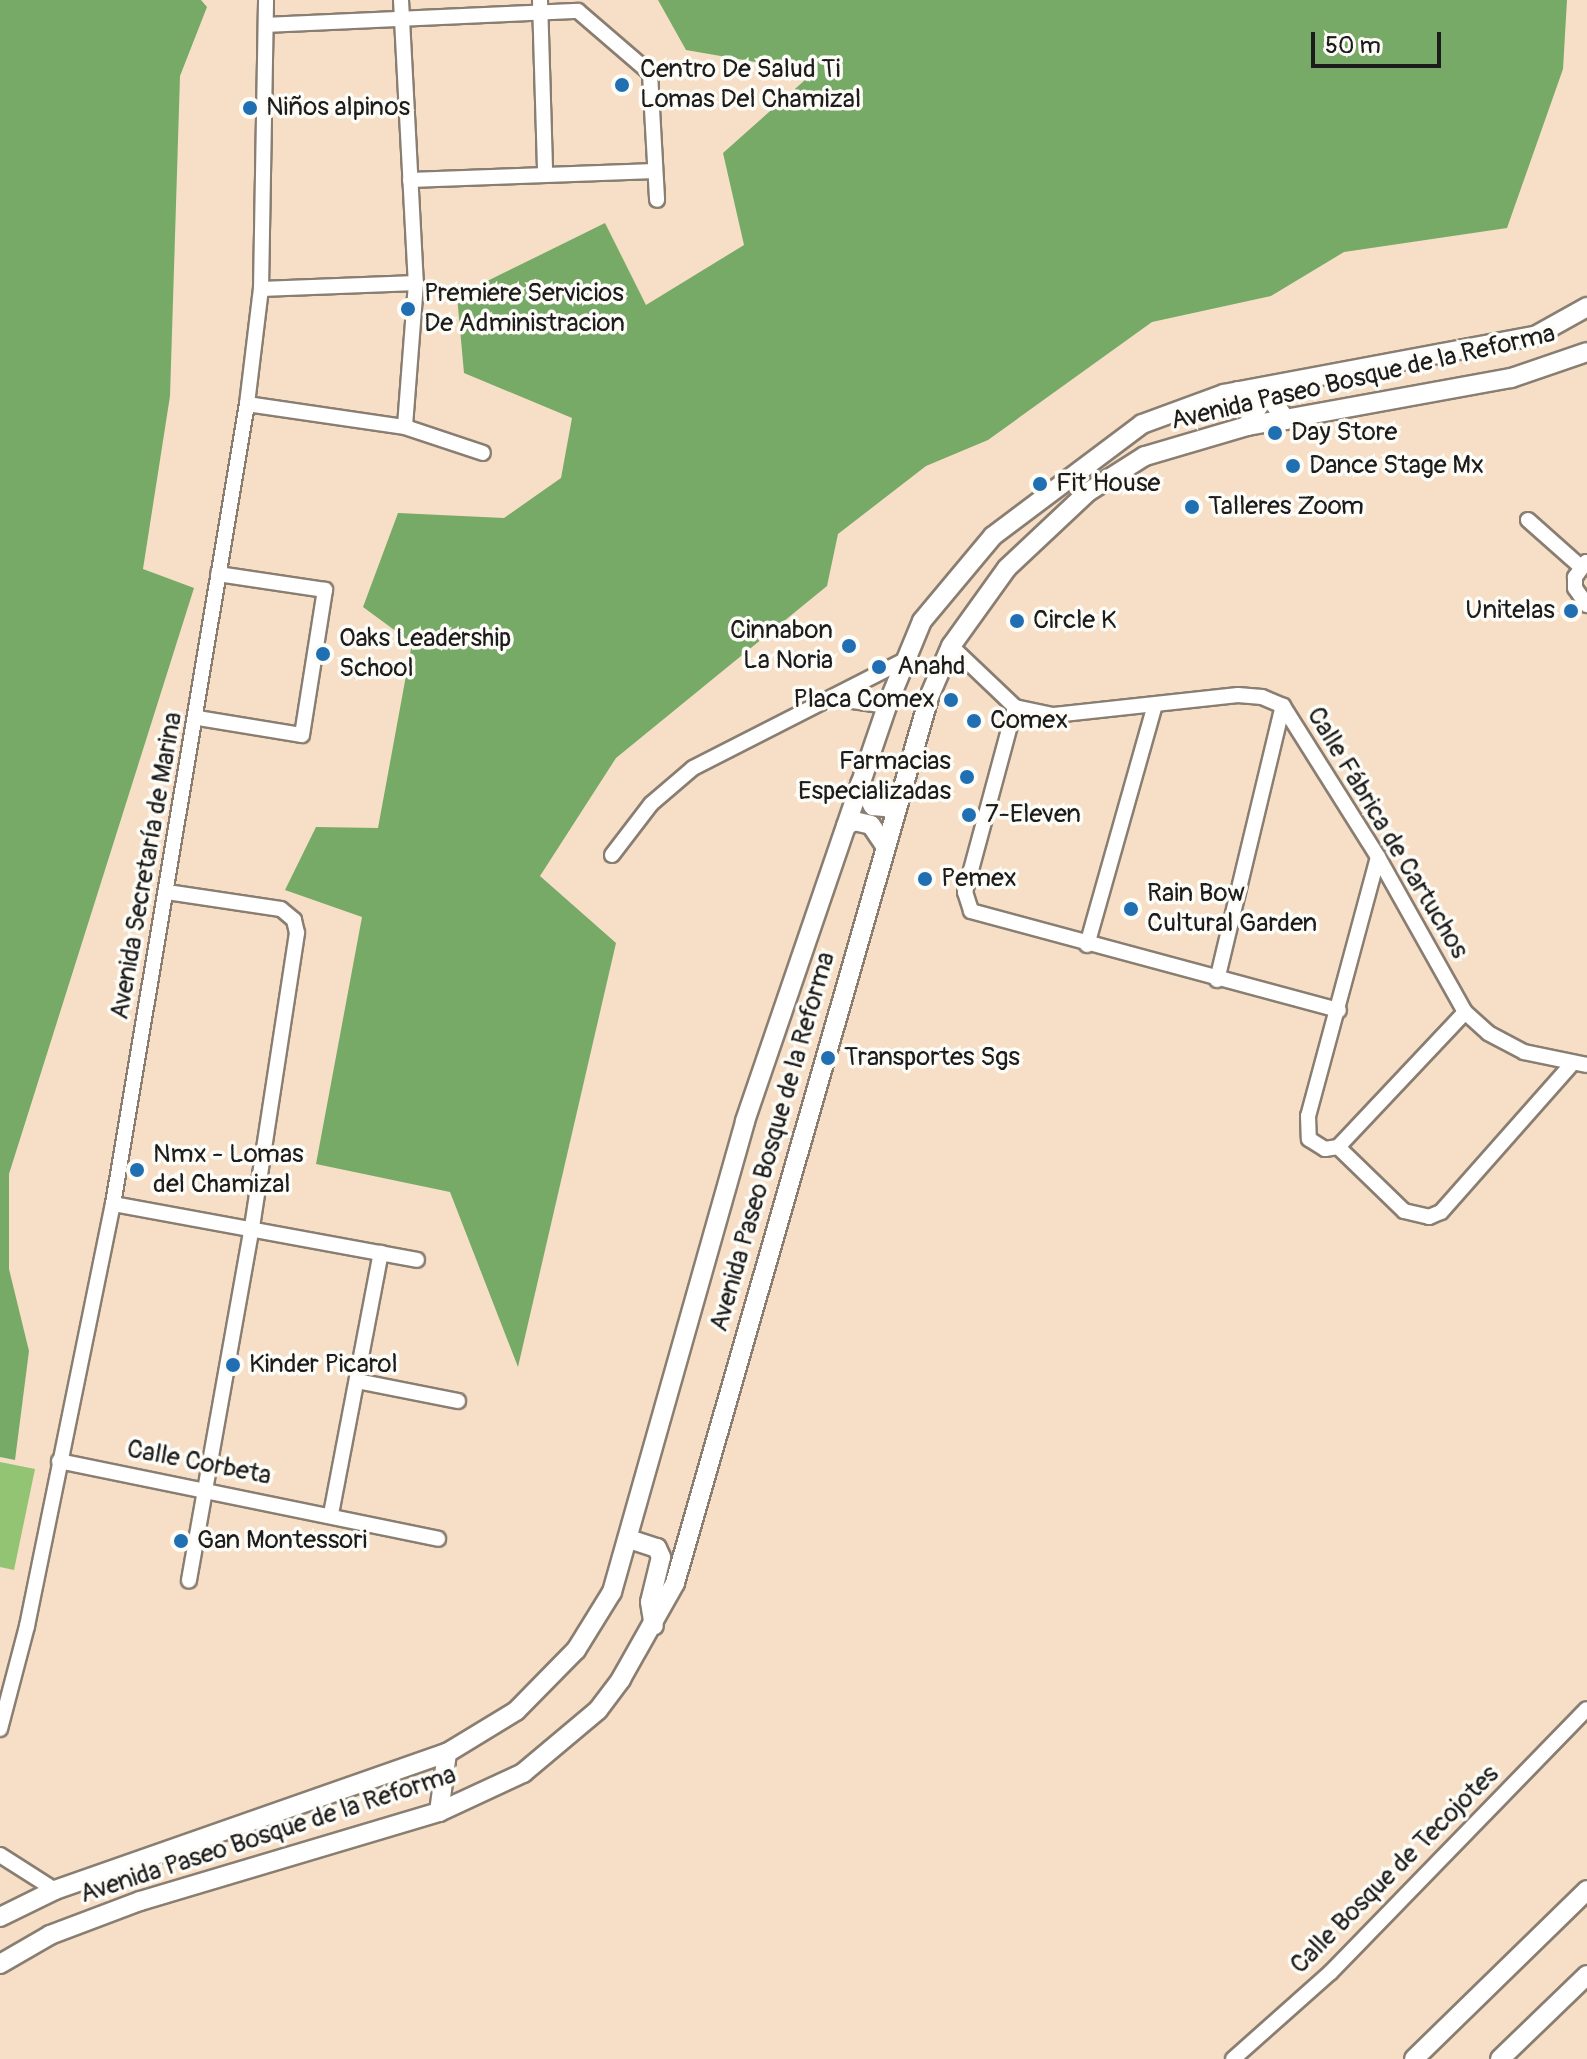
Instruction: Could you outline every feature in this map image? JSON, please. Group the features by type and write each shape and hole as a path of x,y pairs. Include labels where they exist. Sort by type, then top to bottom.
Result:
{"main road":[{"name":"Avenida Paseo Bosque de la Reforma","path":"0,1917 55,1890 447,1753 516,1711 576,1650 612,1592 745,1121 887,706 922,621 993,536 1068,475 1142,424 1238,391 1535,336 1587,307"},
{"name":"Avenida Paseo Bosque de la Reforma","path":"2,1961 50,1935 140,1901 439,1812 523,1773 598,1710 654,1626 675,1583 884,844 929,697 951,646 1007,568 1088,492 1145,456 1247,426 1511,378 1587,352"},
{"path":"1284,383 1274,403 1286,420"},
{"path":"1238,391 1255,398 1258,407 1247,426"},
{"path":"860,784 873,806 895,808"},
{"path":"846,826 854,821 871,825 884,844"},
{"path":"629,1539 657,1548 661,1557 650,1602 654,1626"},
{"path":"439,1812 447,1753"},
{"path":"1414,2059 1587,1890"},
{"path":"1500,2059 1587,1975"}],"street":[{"name":"Avenida Secretaría de Marina","path":"0,1729 113,1204 198,718 218,574 247,404 261,289 266,0"},
{"path":"401,0 416,283 405,427"},
{"path":"266,25 401,20 540,6 578,11 650,73 657,200"},
{"path":"540,6 545,172"},
{"path":"410,180 545,172 655,171"},
{"path":"261,289 416,283"},
{"path":"247,404 405,427 483,453"},
{"path":"1528,520 1584,564 1575,588 1587,605"},
{"path":"198,718 302,735 325,590 218,574"},
{"path":"951,646 1015,707 965,892 967,903 979,916 1339,1010"},
{"path":"612,855 651,804 693,768 907,659"},
{"name":"Calle Fábrica de Cartuchos","path":"1015,707 1054,715 1238,695 1262,697 1283,706 1378,857 1465,1012 1488,1033 1524,1052 1580,1064"},
{"path":"831,698 887,706"},
{"path":"1087,945 1155,705"},
{"path":"1217,980 1283,706"},
{"path":"1378,857 1308,1116 1309,1139 1325,1149 1338,1147 1465,1012"},
{"path":"167,892 281,909 294,920 297,933 251,1232 189,1581"},
{"path":"1338,1147 1404,1211 1429,1217 1441,1212 1580,1064"},
{"path":"113,1204 251,1232 417,1260"},
{"path":"331,1514 381,1253"},
{"path":"357,1381 458,1401"},
{"name":"Calle Corbeta","path":"59,1461 205,1487 438,1539"},
{"name":"Calle Bosque de Tecojotes","path":"1233,2059 1330,1973 1587,1709"},
{"path":"0,1855 55,1890"}],"green space":[{"path":"0,0 201,0 207,7 180,76 170,396 143,569 194,588 9,1174 9,1269 29,1351 15,1460 0,1457"},
{"path":"658,0 1567,0 1563,69 1507,228 1344,252 1271,296 1152,322 988,440 926,466 838,534 827,586 616,758 540,876 616,943 518,1367 450,1192 316,1164 362,917 285,890 316,827 378,828 412,643 363,607 398,513 504,518 561,478 572,418 464,373 457,296 605,223 646,305 744,245 723,153 814,72 686,50"},
{"path":"0,1462 35,1469 14,1570 0,1567"}],"place":[{"name":"Centro De Salud Ti Lomas Del Chamizal","path":"622,85"},
{"name":"Niños alpinos","path":"250,108"},
{"name":"Premiere Servicios De Administracion","path":"408,309"},
{"name":"Day Store","path":"1275,433"},
{"name":"Dance Stage Mx","path":"1293,466"},
{"name":"Fit House","path":"1040,484"},
{"name":"Talleres Zoom","path":"1192,507"},
{"name":"Unitelas","path":"1571,611"},
{"name":"Circle K","path":"1017,621"},
{"name":"Cinnabon La Noria","path":"849,646"},
{"name":"Oaks Leadership School","path":"323,654"},
{"name":"Anahd","path":"879,667"},
{"name":"Placa Comex","path":"951,700"},
{"name":"Comex","path":"974,721"},
{"name":"Farmacias Especializadas","path":"967,777"},
{"name":"7-Eleven","path":"969,815"},
{"name":"Pemex","path":"925,879"},
{"name":"Rain Bow Cultural Garden","path":"1131,909"},
{"name":"Transportes Sgs","path":"828,1058"},
{"name":"Nmx - Lomas del Chamizal","path":"137,1170"},
{"name":"Kinder Picarol","path":"233,1365"},
{"name":"Gan Montessori","path":"181,1541"}]}
